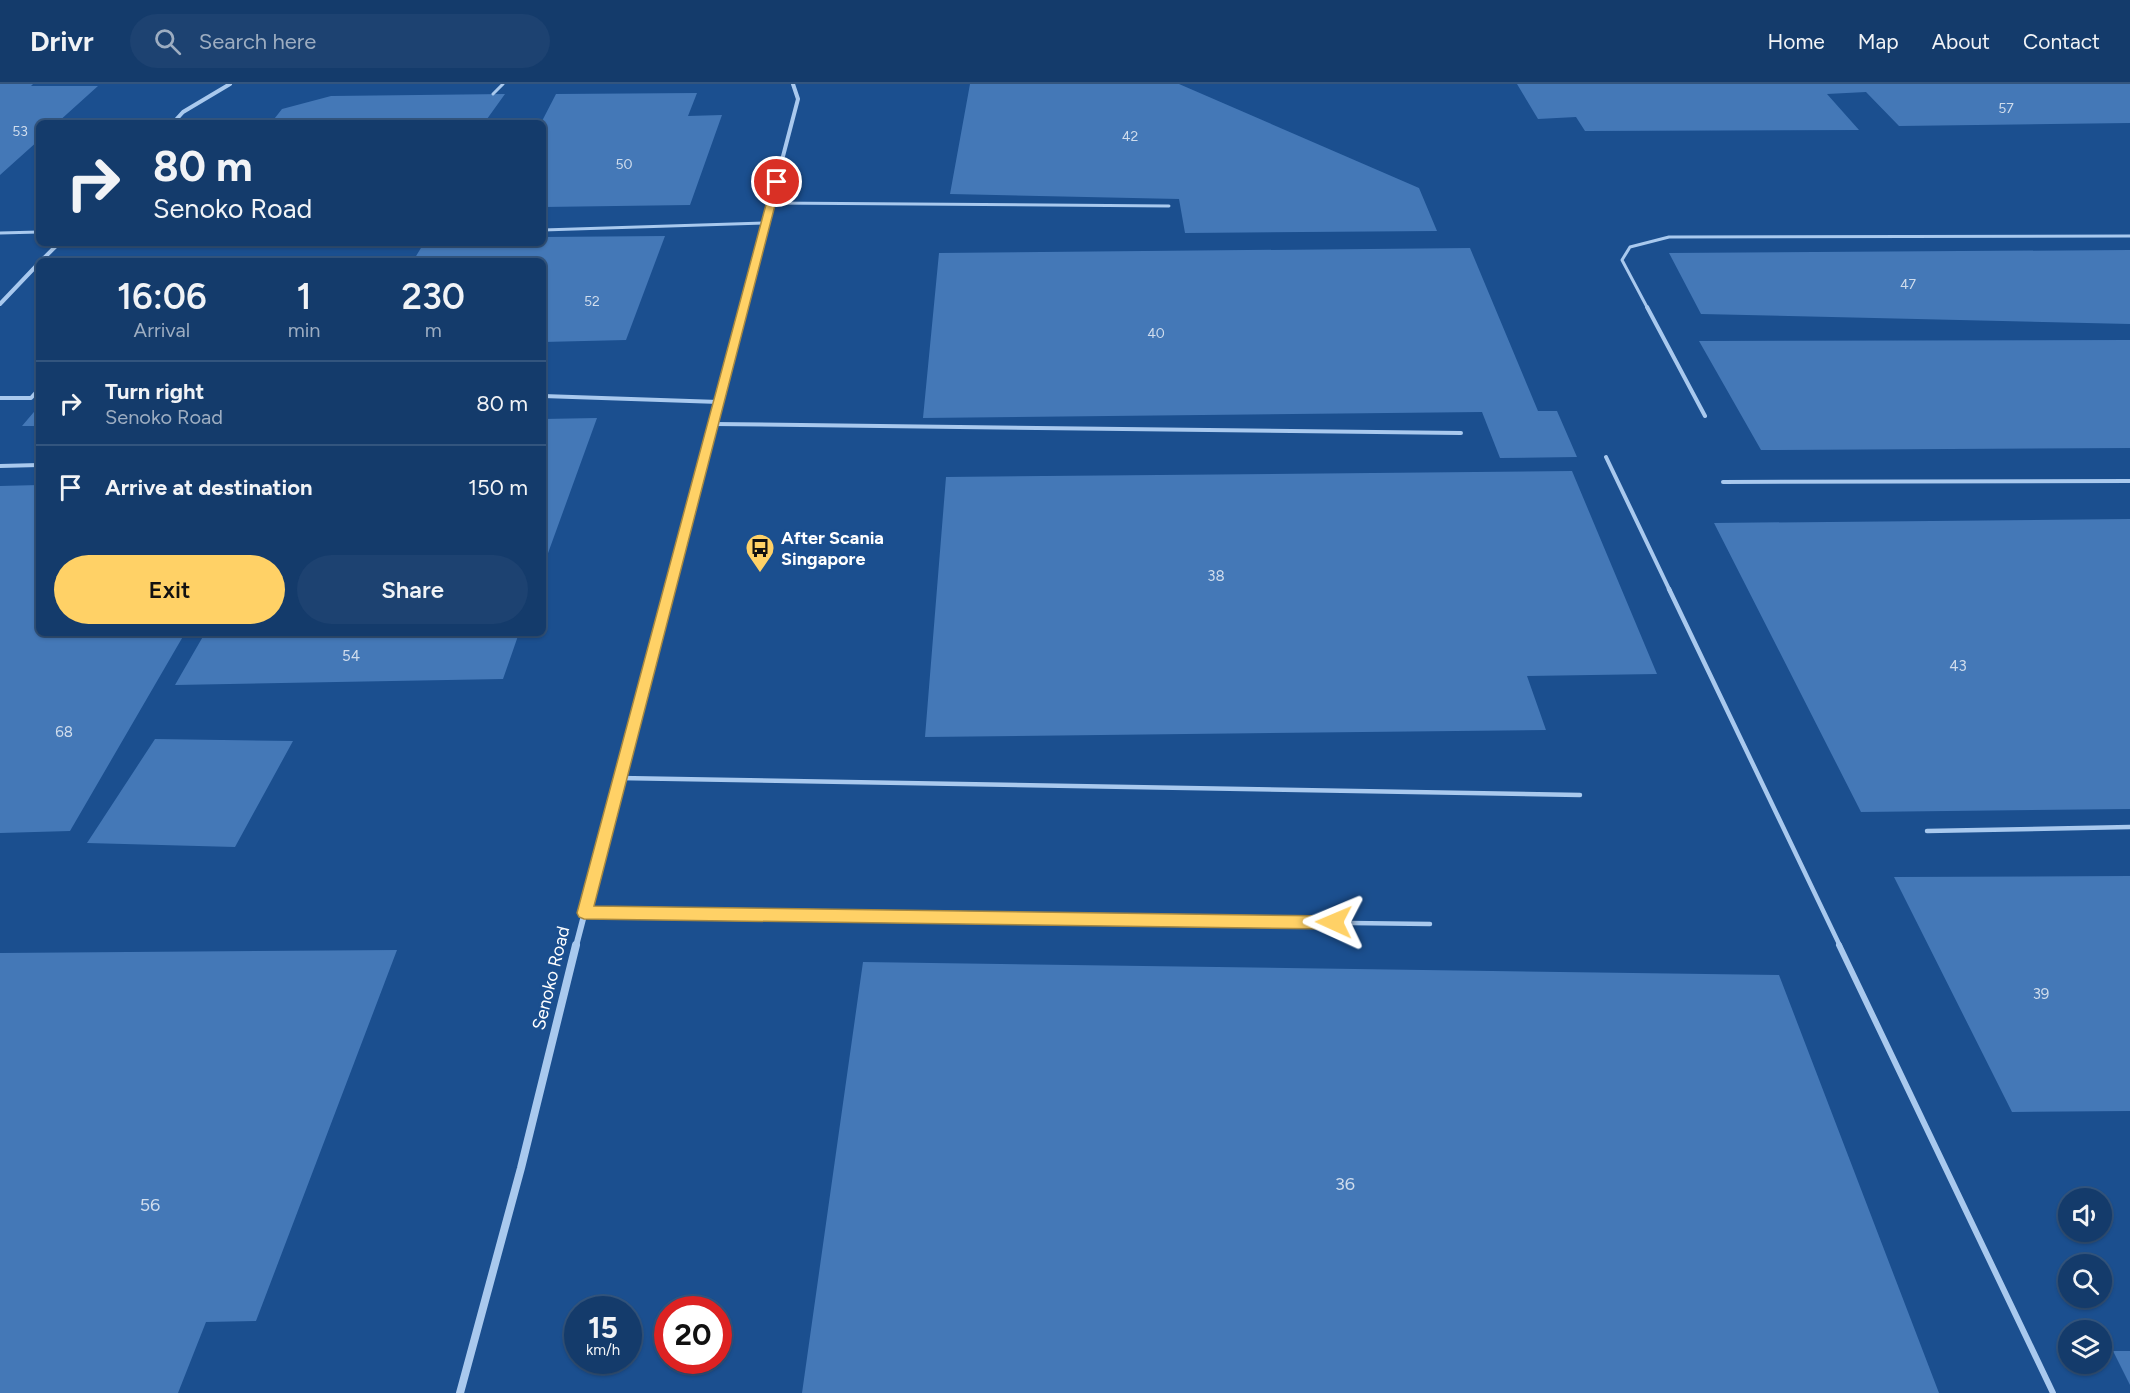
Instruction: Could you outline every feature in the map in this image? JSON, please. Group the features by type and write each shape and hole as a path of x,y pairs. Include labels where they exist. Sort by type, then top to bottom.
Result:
{"street":[{"path":"176,120 183,112 230,84"},
{"name":"Senoko Road","path":"460,1393 521,1168 584,913 798,99 793,84"},
{"path":"44,258 55,246"},
{"path":"0,304 36,266"}],"lane":[{"path":"493,94 503,84"},
{"path":"771,203 1169,206"},
{"path":"546,230 766,223"},
{"path":"0,233 36,232"},
{"path":"1705,417 1622,260 1630,247 1669,237 2130,236"},
{"path":"0,398 31,398 36,392"},
{"path":"546,396 719,402"},
{"path":"713,424 1461,433"},
{"path":"1606,457 2053,1393"},
{"path":"0,466 36,465"},
{"path":"1723,482 2130,481"},
{"path":"619,778 1580,795"},
{"path":"1927,831 2130,827"},
{"path":"584,913 1430,924"}],"building":[{"path":"0,84 98,86 60,120 36,120 36,143 0,175"},
{"path":"970,84 1179,84 1419,188 1437,231 1185,233 1179,199 950,194"},
{"path":"1517,84 2130,84 2130,123 1899,126 1866,92 1827,94 1859,130 1585,131 1576,117 1538,119"},
{"path":"697,93 688,116 722,115 690,205 546,207 546,120 543,120 556,94"},
{"path":"505,94 487,119 511,119 273,120 282,109 331,96"},
{"path":"665,236 626,340 546,342 546,258 415,258 422,246 546,246 546,237"},
{"path":"1470,248 1538,411 1557,411 1577,457 1500,458 1482,412 923,418 939,253"},
{"path":"2130,250 2130,324 1701,314 1669,253"},
{"path":"2130,340 2130,448 1761,450 1699,341"},
{"path":"36,410 36,426 22,426"},
{"path":"597,418 546,559 546,419"},
{"path":"1572,471 1657,674 1527,676 1546,730 925,737 946,477"},
{"path":"36,485 36,636 183,636 70,831 0,833 0,486"},
{"path":"2130,519 2130,809 1861,812 1714,523"},
{"path":"203,636 518,636 503,679 175,685"},
{"path":"155,739 293,741 235,847 87,843"},
{"path":"2130,876 2130,1111 2012,1112 1894,877"},
{"path":"397,950 256,1321 206,1322 178,1393 0,1393 0,953"},
{"path":"863,962 1779,975 1939,1393 802,1393"},
{"path":"2113,1351 2130,1351 2130,1385"}],"place":[{"name":"After Scania Singapore","path":"760,574"}],"route":[{"path":"777,182 584,913 1334,922"}]}
